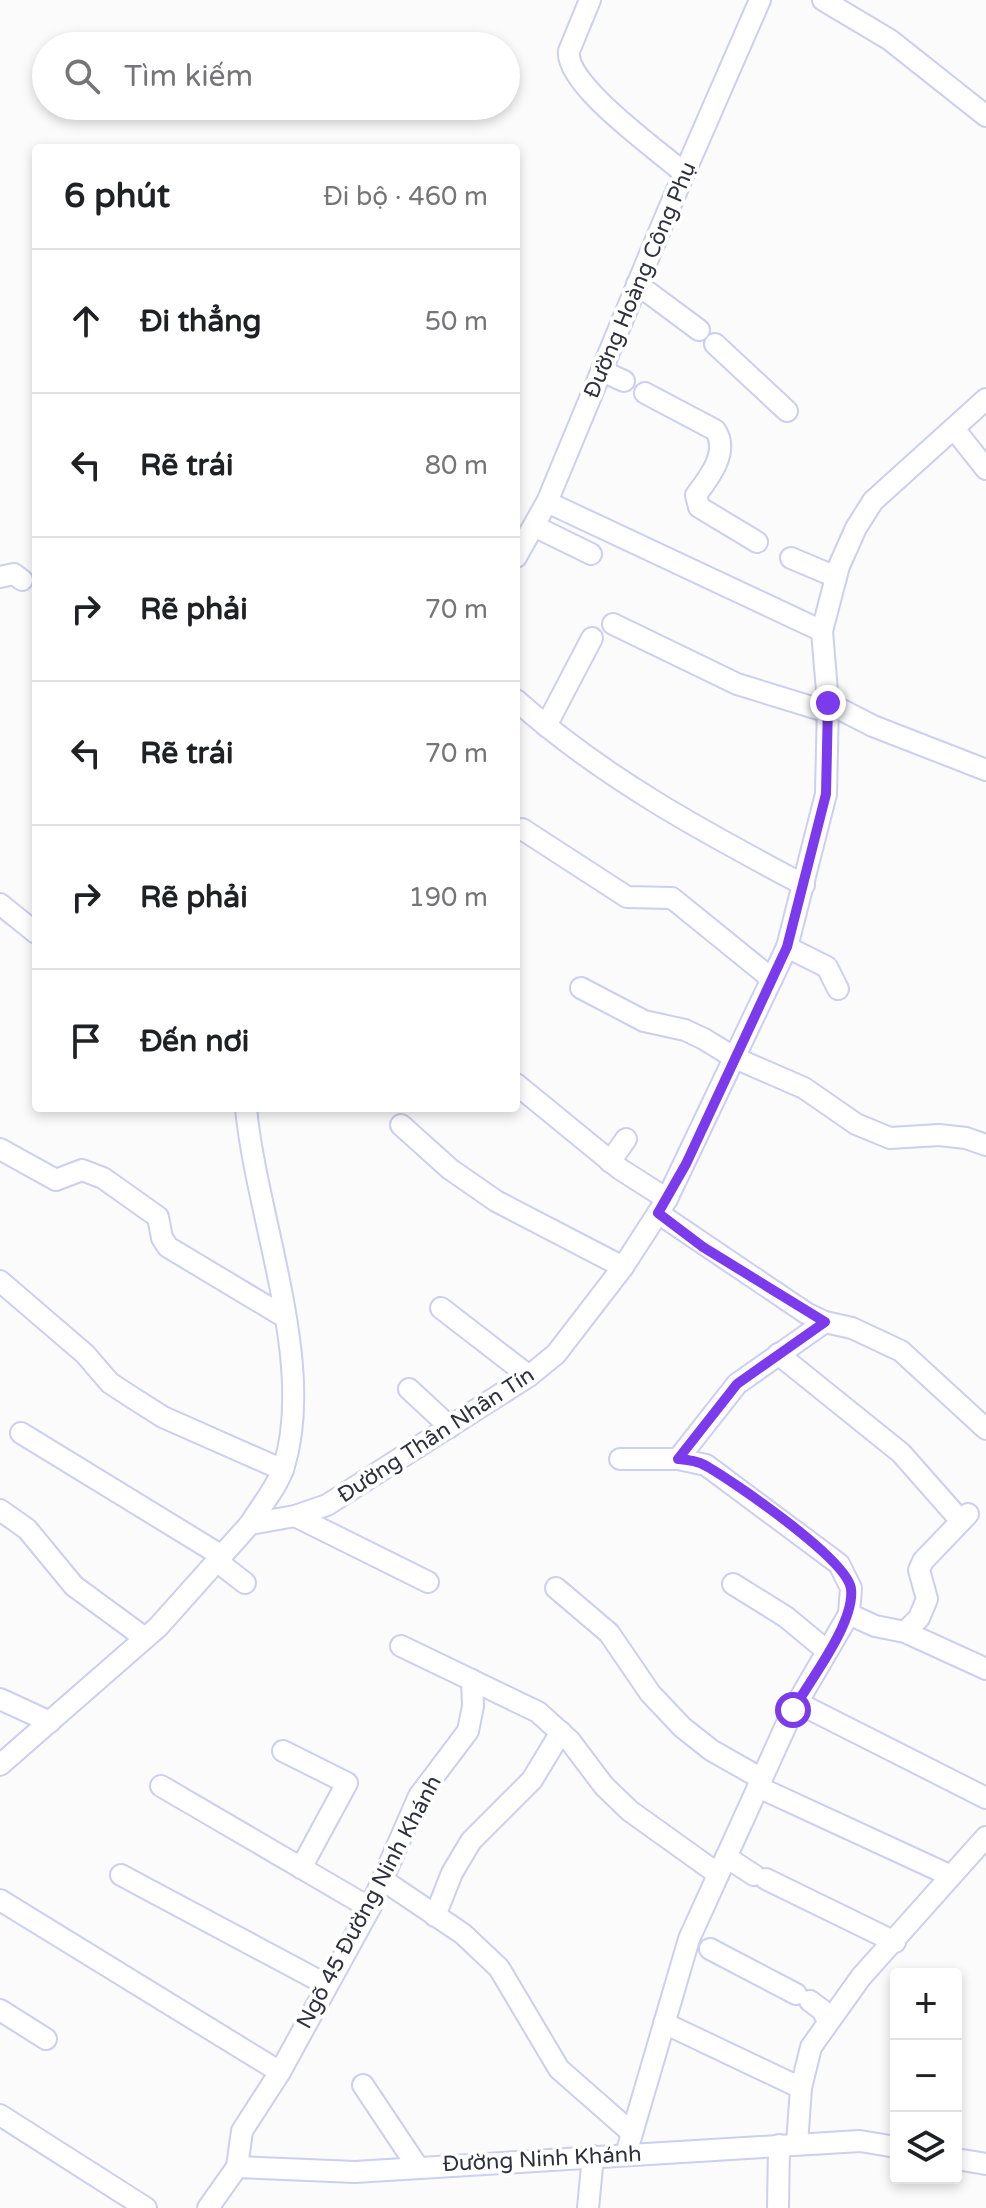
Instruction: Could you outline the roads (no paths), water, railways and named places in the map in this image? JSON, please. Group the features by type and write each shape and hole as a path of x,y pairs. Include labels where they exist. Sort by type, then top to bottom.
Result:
{"street":[{"path":"590,0 569,51 568,59 573,70 602,102 684,173"},
{"name":"Đường Hoàng Công Phụ","path":"520,550 547,502 760,0"},
{"path":"823,0 890,40 986,116"},
{"path":"637,284 707,337 787,411"},
{"path":"602,371 624,381"},
{"path":"645,393 715,430 721,439 721,449 710,475 696,495 699,507 757,542"},
{"name":"Đường Thân Nhân Tín","path":"250,1524 295,1516 327,1505 529,1376 556,1354 623,1267 662,1206 787,947 804,885 810,846 826,794 828,708 822,631 836,577 856,528 873,501 986,399"},
{"path":"955,430 986,469"},
{"path":"547,502 822,631"},
{"path":"534,526 591,554"},
{"path":"791,558 836,577"},
{"path":"0,577 14,574 22,580"},
{"path":"613,624 737,684 828,708 986,770"},
{"path":"546,726 592,638"},
{"path":"520,703 616,779 804,885"},
{"path":"522,829 627,897 672,898 772,979"},
{"path":"0,904 32,930"},
{"path":"787,947 827,967 838,989"},
{"path":"581,988 644,1021 685,1030 735,1058 804,1088 856,1124 890,1138 953,1136 986,1145"},
{"path":"520,1087 662,1206 703,1247 825,1322 852,1328 901,1351 986,1429"},
{"path":"0,1765 145,1638 250,1524 283,1470 295,1423 293,1367 247,1112"},
{"path":"401,1125 450,1169 496,1201 623,1267"},
{"path":"610,1162 626,1139"},
{"path":"0,1149 56,1180 82,1170 103,1178 158,1217 162,1238 168,1247 283,1316"},
{"path":"0,1281 85,1354 110,1383 163,1417 283,1470"},
{"path":"441,1308 529,1376"},
{"path":"678,1459 737,1384 825,1322"},
{"path":"778,1354 901,1453 965,1518 923,1561 919,1570 927,1599 919,1618 905,1632"},
{"path":"409,1389 450,1427"},
{"path":"21,1433 220,1559 245,1583"},
{"path":"620,1459 678,1459 706,1465 839,1564 851,1588 849,1614 798,1703 689,1939 626,2154"},
{"path":"0,1510 27,1529 74,1586 145,1638"},
{"path":"295,1516 428,1582"},
{"path":"733,1584 786,1617 827,1651"},
{"path":"556,1588 609,1633 650,1693 682,1727 711,1750 760,1783 949,1875"},
{"path":"849,1614 875,1626 905,1632 986,1669"},
{"path":"401,1646 538,1712 561,1732 604,1786 630,1811 722,1866 760,1877 895,1942"},
{"name":"Ngõ 45 Đường Ninh Khánh","path":"237,2167 242,2131 280,2072 370,1908 419,1796 468,1731 473,1706 472,1680"},
{"path":"0,1699 50,1722"},
{"path":"798,1703 986,1798"},
{"path":"435,1916 452,1873 471,1841 532,1780 561,1732"},
{"path":"283,1751 347,1783 301,1868"},
{"path":"161,1786 370,1908"},
{"path":"778,2208 788,2145 811,2047 828,2021 949,1875 986,1837"},
{"path":"121,1875 327,1985"},
{"path":"383,1880 463,1934 499,1968 559,2069 632,2133"},
{"path":"0,1900 280,2072"},
{"path":"710,1949 803,1997 822,2010 828,2021"},
{"path":"0,2010 46,2039"},
{"path":"664,2023 801,2088"},
{"path":"363,2085 417,2166"},
{"path":"0,2115 146,2208"},
{"name":"Đường Ninh Khánh","path":"237,2167 355,2172 860,2141 890,2146"},
{"path":"588,2208 593,2156"},
{"path":"962,2160 986,2164"},
{"path":"208,2208 237,2167"}]}
